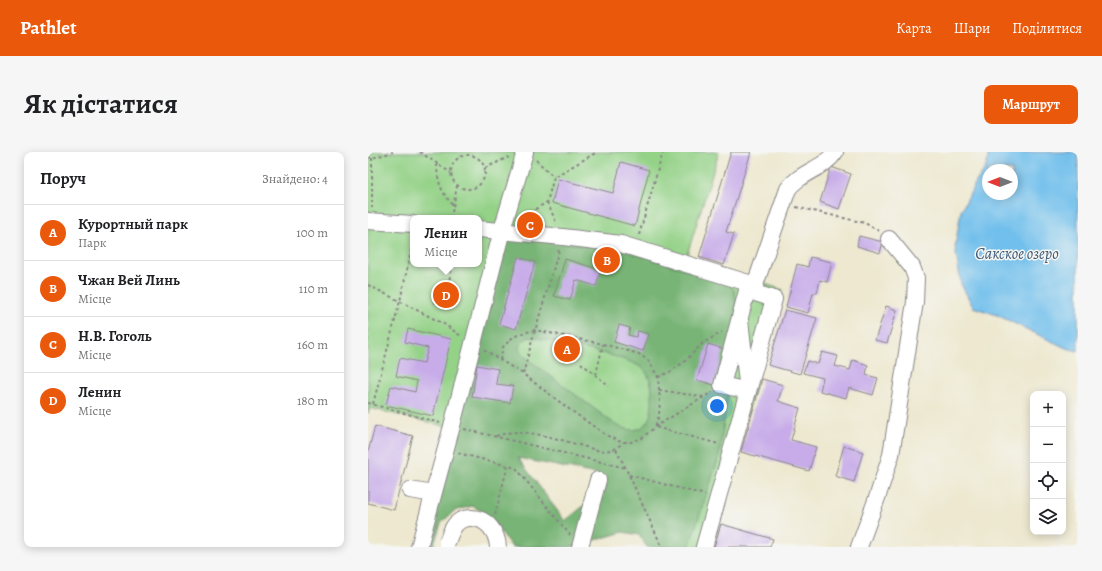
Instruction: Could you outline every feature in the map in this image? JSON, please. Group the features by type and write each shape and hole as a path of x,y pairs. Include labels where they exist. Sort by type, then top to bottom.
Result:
{"lane":[{"path":"748,391 722,385 740,320 752,284 788,189 798,178 830,159 834,152"},
{"path":"419,547 523,155"},
{"path":"370,221 410,224"},
{"path":"482,229 502,230 621,244 752,284"},
{"path":"859,547 891,455 915,302 916,278 912,267 889,239"},
{"path":"704,547 774,299 752,292 752,284"},
{"path":"740,320 748,391"},
{"path":"580,547 598,480"},
{"path":"410,490 433,494"},
{"path":"447,545 452,529 456,523 468,518 476,518 483,520 491,528 496,537 498,547"}],"path":[{"path":"368,158 393,152"},
{"path":"420,152 451,173"},
{"path":"523,374 563,237 547,202 554,177 597,152"},
{"path":"635,249 663,152"},
{"path":"467,154 473,155 483,162 485,168 484,180 475,188 463,189 457,186 452,178 451,168 453,163 461,156 467,154"},
{"path":"485,168 523,155 554,177"},
{"path":"370,221 372,158"},
{"path":"437,164 437,172 441,188 453,205"},
{"path":"451,215 457,186"},
{"path":"502,230 547,202"},
{"path":"783,204 866,223 889,239"},
{"path":"373,404 410,256"},
{"path":"448,285 452,267"},
{"path":"439,283 448,285 457,288 452,307 434,302 439,283"},
{"path":"368,285 444,324 523,374 569,409 606,435 618,441 631,442 642,438 655,427 722,385"},
{"path":"500,360 503,348 513,337 535,330 603,344 639,354 648,360 658,377 660,401 655,427"},
{"path":"658,377 670,372 685,361 703,344 722,332"},
{"path":"596,375 603,344"},
{"path":"581,363 609,386"},
{"path":"659,390 705,397"},
{"path":"368,403 452,426 626,468"},
{"path":"655,427 732,448"},
{"path":"494,436 518,432 554,438 600,451 608,451 616,448 624,442"},
{"path":"616,448 662,547"},
{"path":"445,450 516,468 569,535"},
{"path":"495,517 508,465"},
{"path":"629,475 718,499"}],"green space":[{"path":"368,152 719,152 686,258 783,290 708,547 661,547 624,470 370,408 368,414"},
{"path":"504,236 619,249 729,283 734,290 737,304 728,392 719,457 689,547 647,547 639,535 623,532 571,547 512,547 486,513 472,506 454,511 441,523 433,547 422,547","holes":["529,337 613,356 639,366 648,375 652,388 652,406 648,421 644,426 633,430 625,429 616,425 522,354 519,348 522,341","518,458 606,476 603,498 591,500 565,521"]}],"water":[{"name":"Сакское озеро","path":"989,152 1078,152 1078,351 1066,348 997,315 973,307 961,284 955,247 961,211 982,173 982,200 1018,200 1018,164 987,164"}],"building":[{"path":"731,152 751,152 726,232 734,234 724,265 699,257"},
{"path":"621,162 649,170 635,226 552,203 558,179 613,193"},
{"path":"831,167 851,174 839,209 820,202"},
{"path":"859,236 883,242 880,253 857,246"},
{"path":"518,257 535,262 516,329 499,324"},
{"path":"810,257 832,262 827,282 820,280 817,293 813,293 808,313 786,307 797,264 808,267"},
{"path":"565,259 601,270 596,286 576,280 570,300 554,296"},
{"path":"886,306 897,310 887,343 875,340"},
{"path":"785,310 817,318 800,374 768,365"},
{"path":"619,325 630,328 628,335 636,337 638,331 649,334 643,351 614,342"},
{"path":"408,329 451,339 433,416 386,405 391,386 415,392 417,381 396,376 400,358 424,363 428,348 405,342"},
{"path":"708,344 724,349 714,385 697,380"},
{"path":"822,352 838,356 835,366 850,370 853,360 868,365 866,375 878,378 873,395 849,388 846,398 820,391 823,378 803,373 807,361 818,364"},
{"path":"477,365 498,369 496,384 513,386 510,403 472,397"},
{"path":"762,379 783,385 778,401 800,408 791,440 816,447 809,471 741,452"},
{"path":"375,426 413,436 394,510 368,503 368,452"},
{"path":"844,446 863,452 854,482 835,476"},
{"path":"721,524 773,539 770,547 714,547"}],"place":[{"name":"Н.В. Гоголь","path":"530,225"},
{"name":"Чжан Вей Линь","path":"607,260"},
{"name":"Ленин","path":"446,295"},
{"name":"Курортный парк","path":"567,349"}]}
